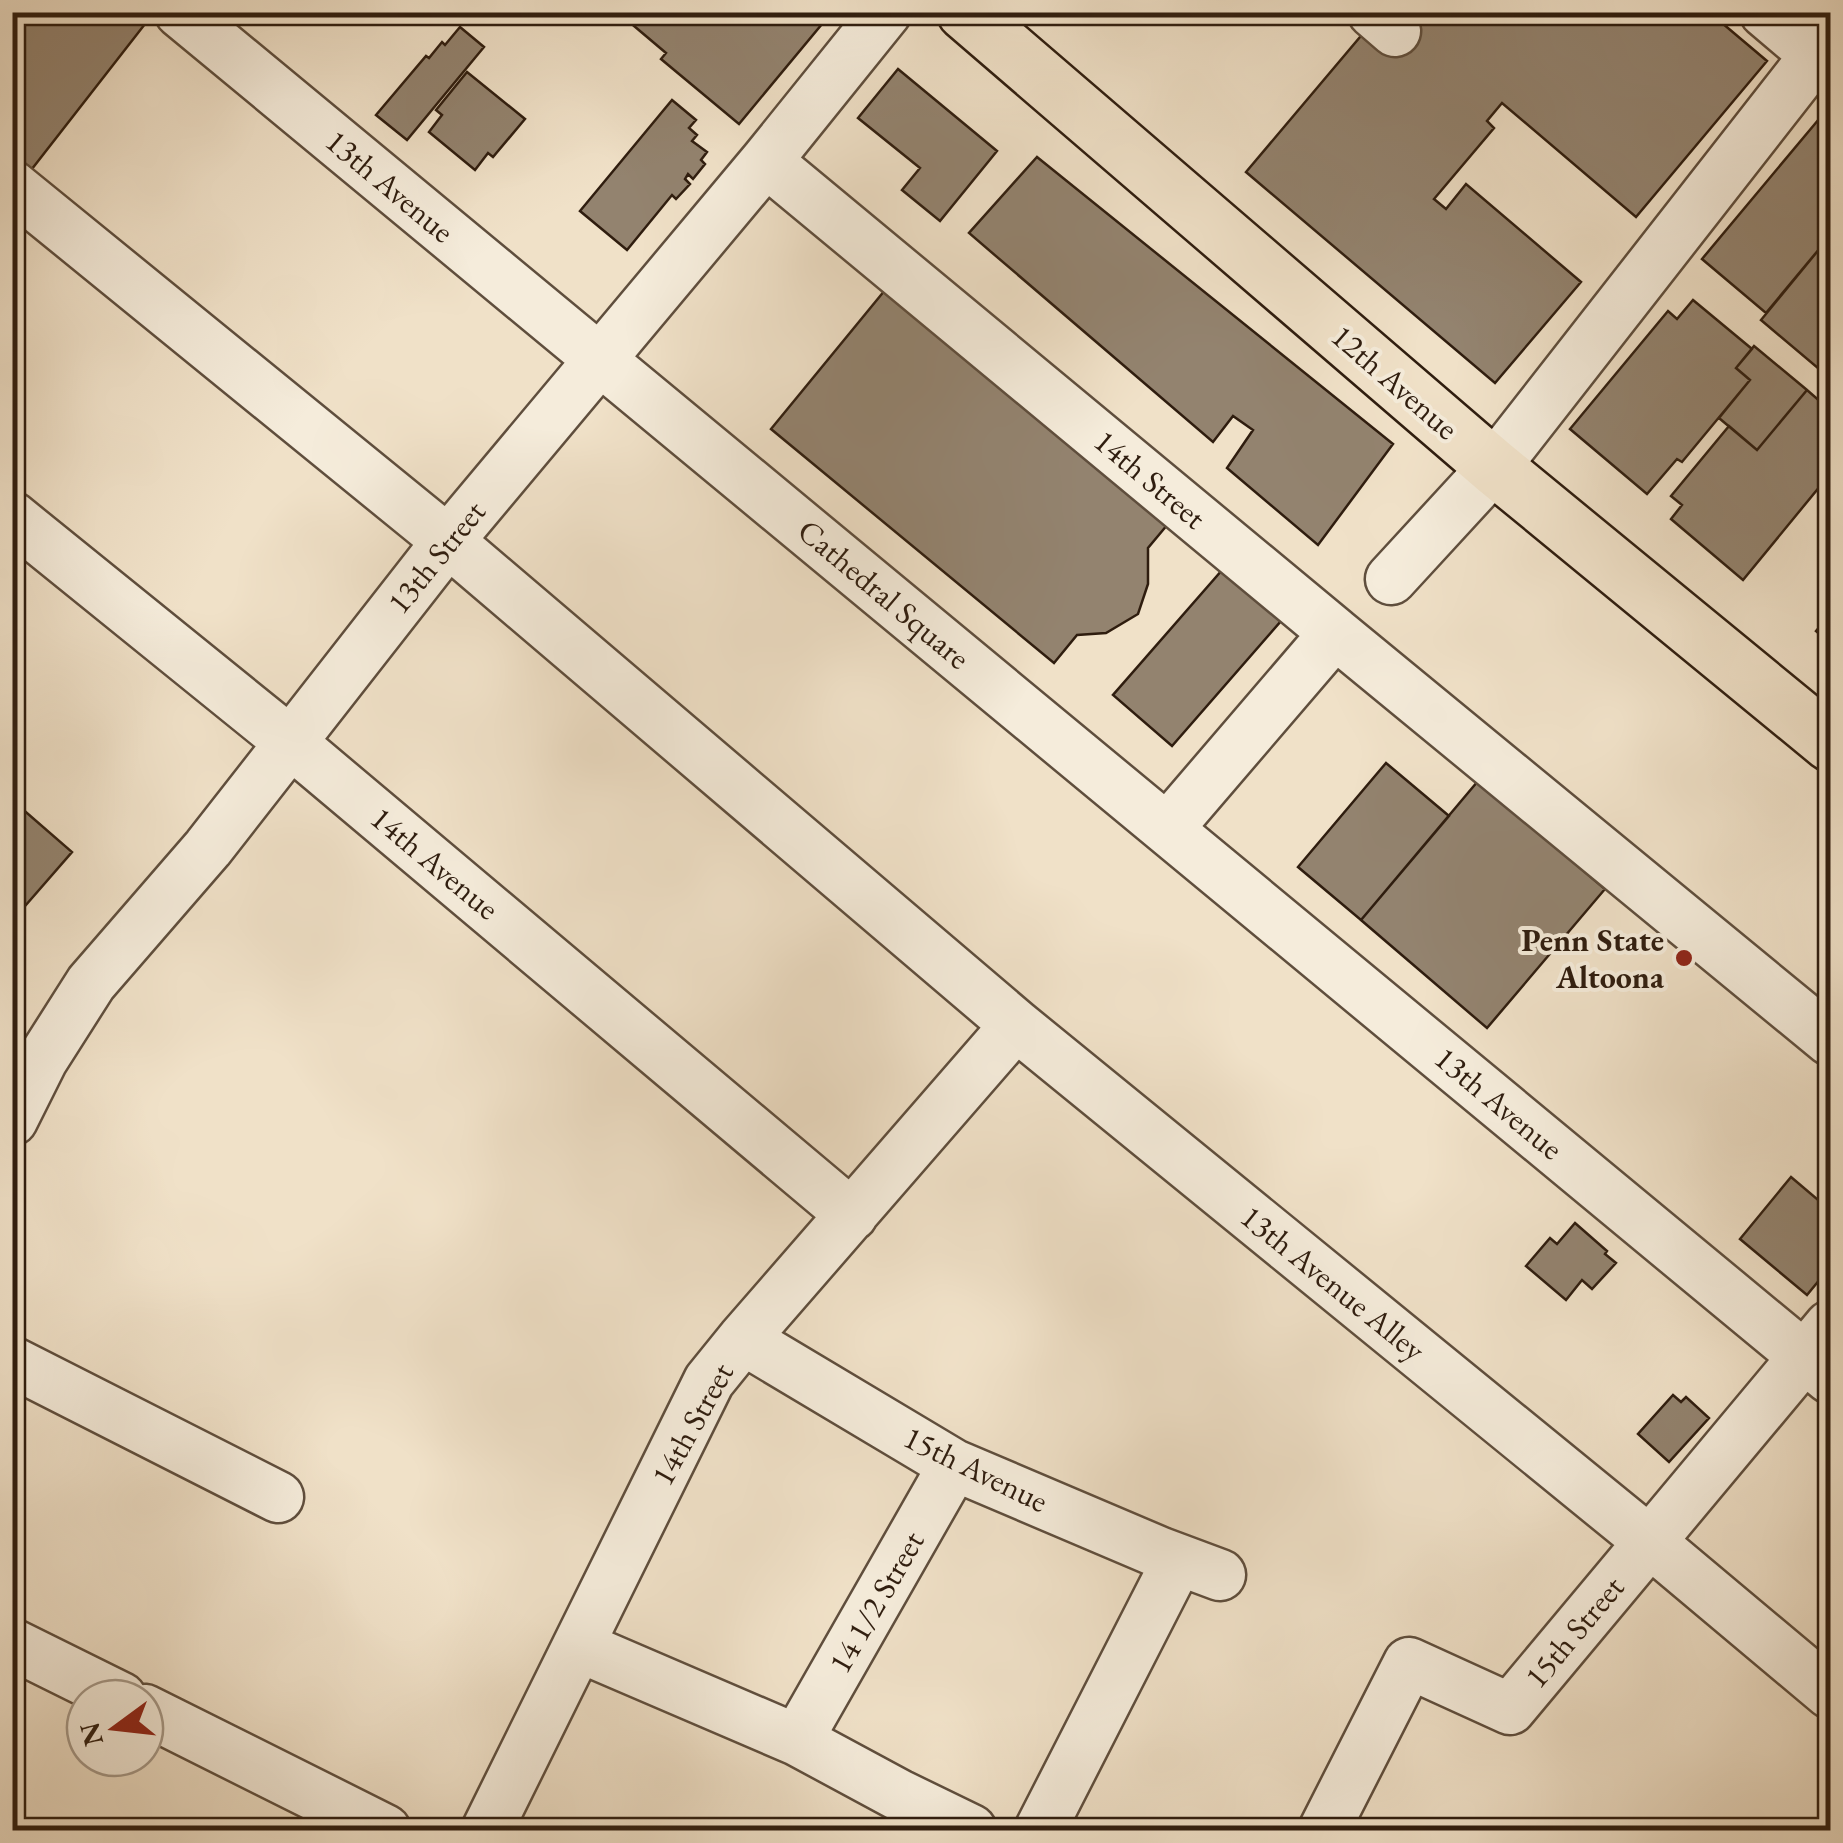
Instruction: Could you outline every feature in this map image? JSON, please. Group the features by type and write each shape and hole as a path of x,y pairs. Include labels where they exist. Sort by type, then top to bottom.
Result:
{"main road":[{"name":"12th Avenue","path":"966,12 1494,467 1830,744"}],"street":[{"name":"13th Avenue","path":"180,12 600,359"},
{"name":"13th Street","path":"12,1120 27,1052 208,848 448,541 886,12"},
{"path":"1392,579 1494,467 1823,61 1765,12"},
{"name":"14th Street","path":"766,161 1830,1040"},
{"name":"13th Avenue Alley","path":"12,186 448,541 1016,1025 1830,1693"},
{"name":"Cathedral Square","path":"600,359 1167,829"},
{"name":"14th Avenue","path":"12,517 290,742 852,1215"},
{"path":"1167,829 1335,633"},
{"name":"13th Avenue","path":"1167,829 1822,1354"},
{"name":"14th Street","path":"486,1830 710,1382 1016,1025"},
{"name":"15th Avenue","path":"743,1339 954,1465 1199,1568 1040,1830"},
{"name":"15th Street","path":"1324,1830 1409,1663 1510,1710 1650,1542 1822,1354"},
{"path":"12,1362 278,1497"},
{"name":"14 1/2 Street","path":"798,1740 954,1465"},
{"path":"12,1644 81,1678"},
{"path":"578,1646 798,1740 970,1830"},
{"path":"165,1720 385,1830"}],"building":[{"path":"12,12 130,12 145,24 28,174 12,162"},
{"path":"832,12 739,124 661,59 666,53 621,15"},
{"path":"1395,12 1429,12 1415,29"},
{"path":"1429,12 1709,12 1767,61 1636,217 1502,103 1487,121 1494,128 1434,199 1446,209 1466,184 1581,282 1495,383 1246,172 1371,24 1399,48"},
{"path":"460,27 484,47 407,140 376,115 426,56 429,58 442,42 445,45"},
{"path":"898,69 997,151 940,221 902,190 920,168 858,118"},
{"path":"467,72 525,119 493,157 488,153 475,170 429,132 442,115 436,110"},
{"path":"672,100 696,120 689,128 697,135 692,141 707,152 701,160 705,164 693,179 688,174 685,179 690,184 676,199 672,195 627,250 580,211"},
{"path":"1824,113 1830,119 1830,236 1766,313 1702,259"},
{"path":"1037,157 1393,444 1318,545 1227,468 1253,430 1233,416 1213,442 969,233"},
{"path":"1830,236 1830,368 1825,374 1761,320"},
{"path":"890,284 1173,518 1148,548 1148,584 1138,614 1106,633 1077,635 1054,663 771,429"},
{"path":"1693,300 1752,349 1736,368 1750,380 1682,462 1677,459 1647,494 1570,429 1668,311 1677,319"},
{"path":"1754,346 1807,390 1757,450 1719,418 1750,380 1736,368"},
{"path":"1807,390 1830,410 1830,474 1743,580 1671,519 1682,505 1671,496 1729,426 1757,450"},
{"path":"1230,561 1288,613 1172,746 1113,695"},
{"path":"1830,614 1830,643 1816,631"},
{"path":"1386,763 1449,816 1361,920 1298,867"},
{"path":"1478,781 1605,889 1487,1028 1361,920"},
{"path":"12,800 72,852 12,921"},
{"path":"1791,1177 1830,1210 1830,1267 1807,1295 1740,1239"},
{"path":"1575,1223 1616,1263 1592,1289 1582,1280 1566,1300 1526,1266 1550,1238 1557,1244"},
{"path":"1673,1395 1681,1402 1686,1397 1709,1418 1669,1462 1638,1434"}],"place":[{"name":"Penn State Altoona","path":"1684,958"}]}
